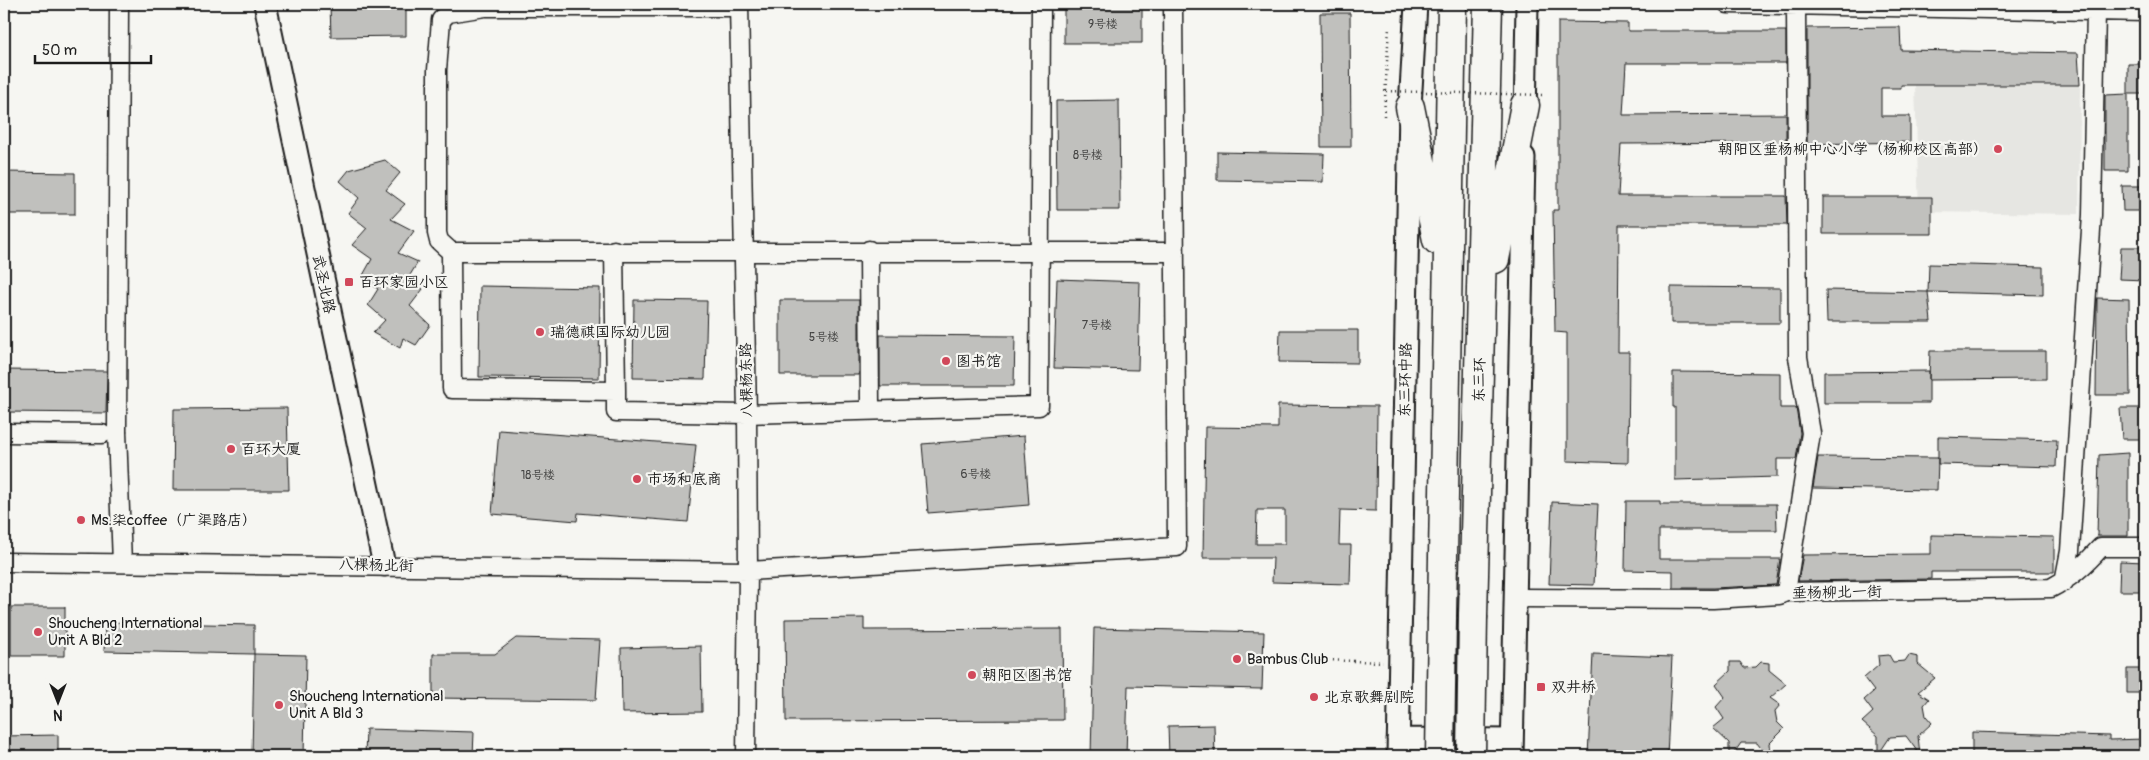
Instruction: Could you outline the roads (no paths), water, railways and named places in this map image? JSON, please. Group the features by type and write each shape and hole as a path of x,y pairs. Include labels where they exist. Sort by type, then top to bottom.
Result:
{"highway":[{"path":"1440,756 1452,4"},
{"name":"东三环","path":"1470,756 1488,4"},
{"path":"1480,336 1533,100"},
{"path":"1410,107 1447,290"}],"street":[{"path":"119,4 117,432 122,563"},
{"name":"武圣北路","path":"265,4 384,565"},
{"path":"614,250 616,412 747,414 1039,406 1041,4"},
{"path":"739,5 485,7 448,13 442,20 437,70 437,233 439,241 451,252 869,250 1175,252 1174,4"},
{"name":"东三环中路","path":"1398,748 1410,107 1416,4"},
{"path":"1398,748 1512,748 1515,598 1533,100 1527,4"},
{"path":"1728,4 2145,12"},
{"name":"八棵杨东路","path":"739,5 747,414 746,756"},
{"path":"1786,592 1811,433 1798,357 1796,5"},
{"path":"2064,582 2070,551 2092,215 2096,11"},
{"path":"869,250 870,410"},
{"path":"451,252 452,389 616,391"},
{"name":"八棵杨北街","path":"4,562 384,565 748,571 1176,547 1175,252"},
{"path":"4,433 102,434"},
{"name":"垂杨柳北一街","path":"1515,598 1713,599 1779,596 1786,592 2051,588 2064,582 2089,561 2101,547 2145,548"}],"place":[{"name":"朝阳区垂杨柳中心小学（杨柳校区高部）","path":"1998,149"},
{"name":"百环家园小区","path":"349,282"},
{"name":"瑞德祺国际幼儿园","path":"540,332"},
{"name":"图书馆","path":"946,361"},
{"name":"百环大厦","path":"231,449"},
{"name":"市场和底商","path":"637,479"},
{"name":"Ms.柒coffee（广渠路店）","path":"81,520"},
{"name":"Shoucheng International Unit A Bld 2","path":"38,632"},
{"name":"Bambus Club","path":"1237,659"},
{"name":"朝阳区图书馆","path":"972,675"},
{"name":"双井桥","path":"1541,687"},
{"name":"北京歌舞剧院","path":"1314,697"},
{"name":"Shoucheng International Unit A Bld 3","path":"279,705"}]}
